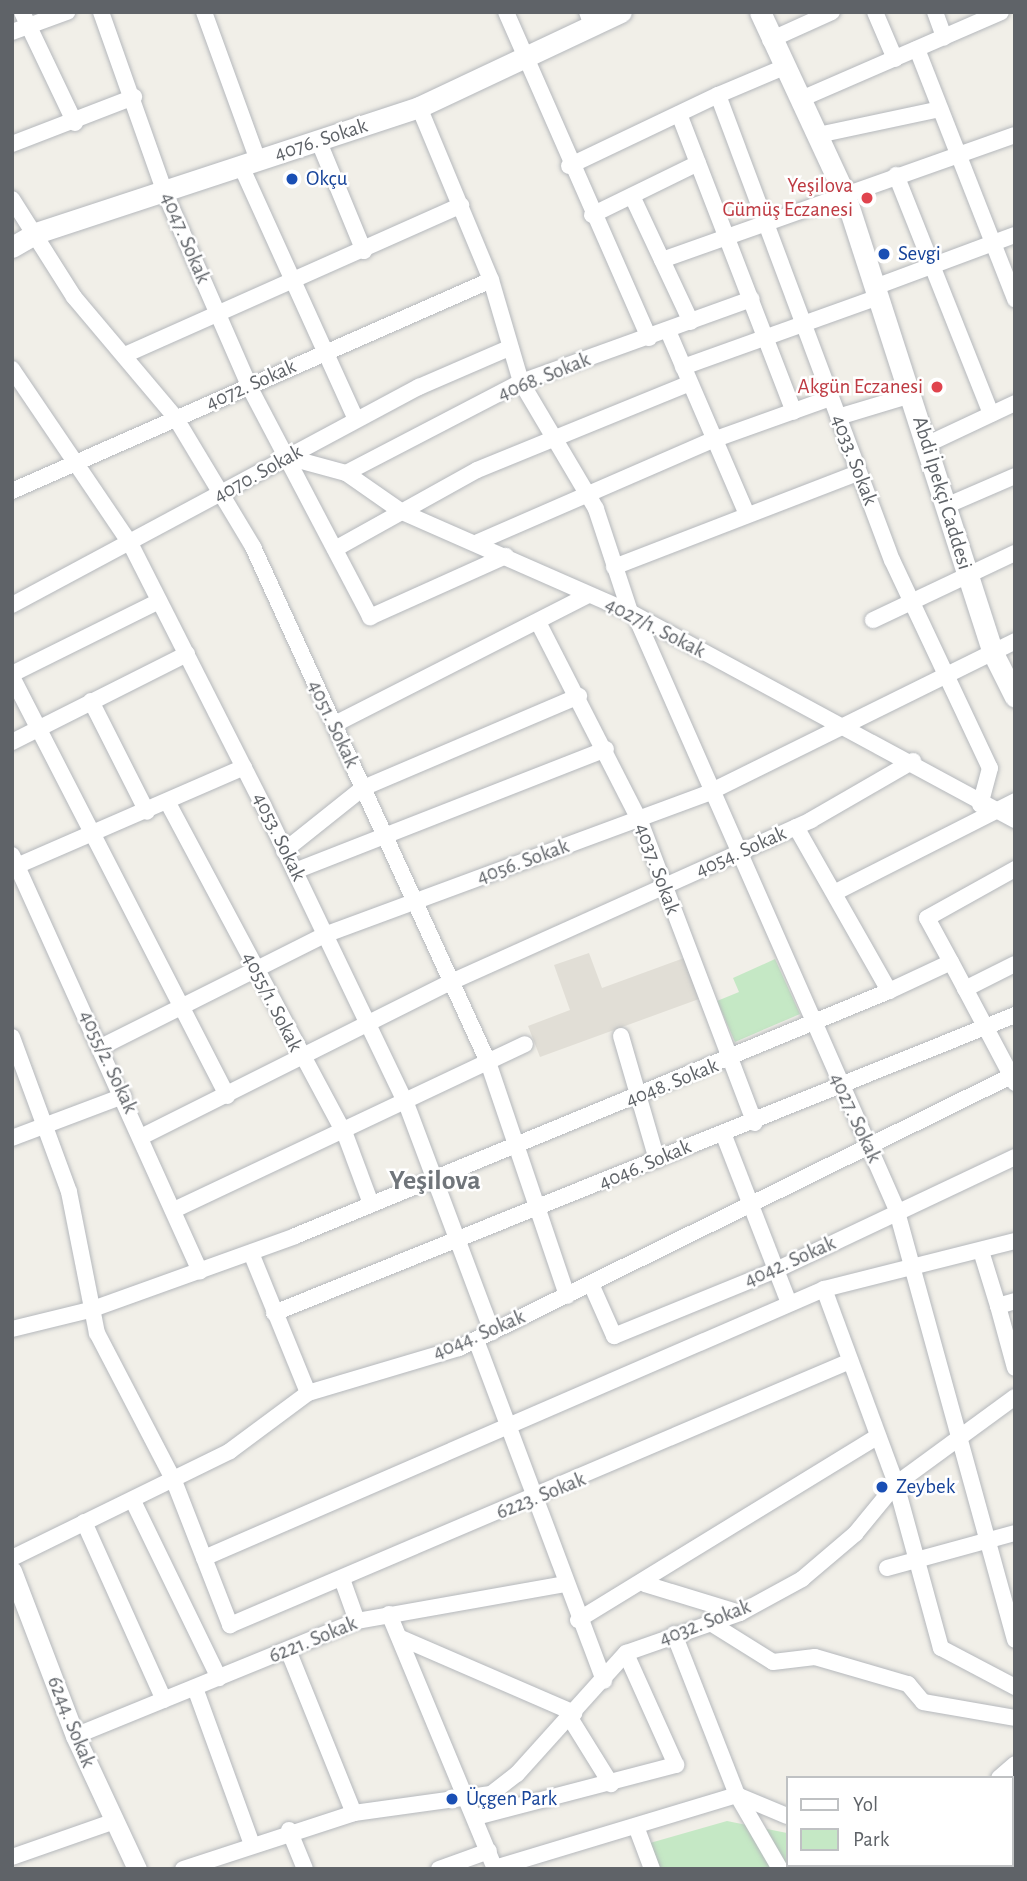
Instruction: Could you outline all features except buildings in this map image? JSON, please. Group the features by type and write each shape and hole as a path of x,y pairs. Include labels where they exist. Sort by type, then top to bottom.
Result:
{"main road":[{"name":"4076. Sokak","path":"12,247 36,233 165,193 419,107 523,57 589,19 621,12"},
{"name":"Abdi İpekçi Caddesi","path":"747,12 801,99 845,195 948,505 992,651 1015,697"},
{"name":"Abdi İpekçi Caddesi","path":"760,12 776,55"}],"street":[{"path":"12,32 25,19 67,12"},
{"name":"4047. Sokak","path":"101,12 134,97 165,193 250,388 370,617 506,555"},
{"path":"204,12 249,163 292,283 321,354 356,419"},
{"path":"506,12 569,166 649,338"},
{"path":"569,166 718,96 832,12"},
{"path":"876,12 895,59"},
{"path":"935,12 944,37"},
{"path":"801,99 1001,12"},
{"path":"25,19 75,123"},
{"path":"917,49 1015,299"},
{"name":"4033. Sokak","path":"718,96 805,323 858,473 911,600 990,768 987,808"},
{"path":"12,144 75,123 134,97"},
{"name":"4027. Sokak","path":"419,107 491,280 508,349 521,382 587,494 633,615 708,793 810,1024 898,1213 1015,1640"},
{"path":"818,135 940,108"},
{"path":"679,114 794,412"},
{"path":"662,260 845,195 957,151 1015,135"},
{"path":"319,142 364,251"},
{"path":"592,215 698,163"},
{"path":"896,175 990,414"},
{"path":"632,196 691,322"},
{"name":"4051. Sokak","path":"12,199 36,233 74,297 127,354 174,417 253,547 386,835 412,903 488,1062 518,1140 567,1296"},
{"path":"127,354 364,251 461,205"},
{"path":"683,367 805,323 932,265 1015,234"},
{"name":"4072. Sokak","path":"12,491 75,466 174,417 250,388 491,280"},
{"name":"4068. Sokak","path":"346,473 521,382 751,299"},
{"path":"668,331 747,514"},
{"name":"4070. Sokak","path":"12,605 221,495 356,419 508,349"},
{"name":"4053. Sokak","path":"15,378 130,543 244,767 406,1102 456,1242 492,1332"},
{"path":"335,549 477,470 690,383"},
{"path":"838,417 911,395"},
{"path":"478,542 713,440 830,398"},
{"path":"928,444 1015,403"},
{"name":"4027/1. Sokak","path":"288,457 346,473 402,512 478,542 633,615 913,761 987,808 1015,820"},
{"path":"614,567 858,473"},
{"path":"948,505 1015,476"},
{"path":"873,620 911,600 1015,554"},
{"path":"335,724 539,624 588,595"},
{"path":"159,601 12,675 184,1007 227,1096"},
{"name":"4037. Sokak","path":"539,624 606,748 640,821 755,1123"},
{"name":"4056. Sokak","path":"100,1047 327,934 640,821 708,793 1015,641"},
{"path":"12,741 187,654"},
{"path":"284,850 363,788 579,696"},
{"path":"92,701 147,812"},
{"path":"296,871 606,748"},
{"name":"4054. Sokak","path":"143,1136 449,983 796,827 913,761"},
{"path":"14,863 147,812 244,767"},
{"path":"836,892 987,808 1015,801"},
{"name":"4055/1. Sokak","path":"168,803 301,1058 345,1134 370,1204"},
{"path":"796,827 836,892 889,991"},
{"name":"4055/2. Sokak","path":"14,863 143,1136 200,1272"},
{"path":"869,1146 1013,1080 927,918 1015,869"},
{"name":"4048. Sokak","path":"12,1329 90,1310 251,1253 518,1140 639,1098 732,1060 951,962"},
{"path":"965,989 1015,964"},
{"name":"4046. Sokak","path":"274,1313 540,1210 723,1133 755,1123 839,1086 986,1029 1015,1014"},
{"path":"621,1036 657,1160"},
{"path":"12,1037 69,1192 90,1310 97,1333 174,1481 204,1558 824,1289 914,1269 1015,1241"},
{"path":"174,1210 345,1134 525,1044"},
{"path":"12,1138 123,1096"},
{"path":"723,1133 789,1303"},
{"name":"4044. Sokak","path":"13,1572 84,1522 134,1501 230,1451 307,1394 475,1340 869,1146"},
{"name":"4042. Sokak","path":"591,1284 614,1336 776,1269 1015,1157"},
{"path":"981,1251 1015,1368"},
{"path":"251,1253 307,1394"},
{"path":"824,1289 896,1484 941,1648 1015,1687"},
{"path":"998,1306 1015,1301"},
{"path":"475,1340 509,1425 564,1584 604,1681"},
{"name":"6223. Sokak","path":"204,1558 230,1625 535,1498 850,1361"},
{"name":"4032. Sokak","path":"468,1801 517,1774 626,1654 674,1634 740,1613 823,1561 855,1534 896,1484 1015,1397"},
{"path":"578,1620 645,1584 765,1501 877,1437"},
{"path":"134,1501 219,1678"},
{"path":"84,1522 163,1700"},
{"path":"887,1568 1015,1533"},
{"name":"6244. Sokak","path":"13,1572 75,1736 137,1869"},
{"path":"342,1580 357,1621"},
{"name":"6221. Sokak","path":"75,1736 357,1621 564,1584"},
{"path":"645,1584 740,1613"},
{"path":"389,1614 476,1817 495,1868 637,1829 737,1795 786,1816"},
{"path":"709,1622 774,1662 815,1657 908,1684 923,1702 1015,1718"},
{"path":"674,1634 737,1795 780,1869"},
{"path":"401,1638 572,1715 611,1784"},
{"path":"288,1650 354,1813"},
{"path":"476,1817 676,1765 626,1654"},
{"path":"195,1688 251,1842"},
{"path":"1001,1776 1015,1764"},
{"path":"183,1869 251,1842 354,1813 468,1801"},
{"path":"12,1857 114,1821"},
{"path":"637,1829 652,1869"},
{"path":"289,1830 305,1869"},
{"path":"439,1869 489,1851"}],"shaded area":[{"path":"589,953 602,988 684,958 699,999 540,1057 528,1026 570,1010 554,965"}],"green space":[{"path":"775,959 800,1014 735,1042 717,1001 739,992 733,978"},
{"path":"727,1821 786,1833 786,1867 938,1869 659,1869 650,1843"}],"place":[{"name":"Okçu","path":"292,179"},
{"name":"Yeşilova Gümüş Eczanesi","path":"867,198"},
{"name":"Sevgi","path":"884,254"},
{"name":"Akgün Eczanesi","path":"937,387"},
{"name":"Zeybek","path":"882,1487"},
{"name":"Üçgen Park","path":"452,1799"}],"district":[{"name":"Yeşilova","path":"435,1181"}]}
